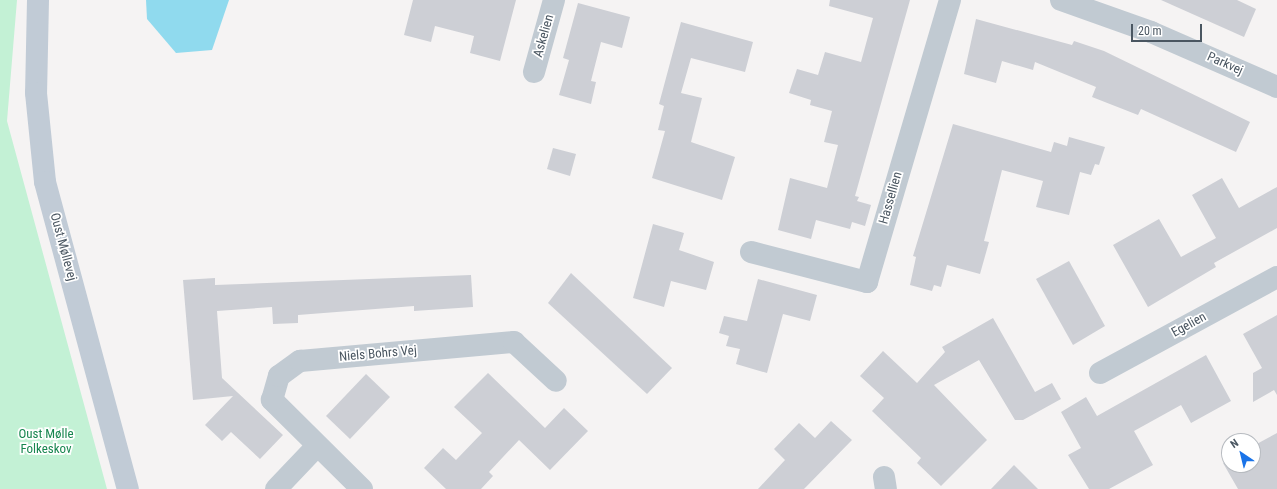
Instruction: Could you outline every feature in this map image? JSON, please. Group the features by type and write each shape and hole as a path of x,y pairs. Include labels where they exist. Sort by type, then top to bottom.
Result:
{"street":[{"name":"Oust Møllevej","path":"38,0 36,93 45,182 128,489"},
{"name":"Askelien","path":"534,72 554,0"},
{"name":"Hassellien","path":"752,252 867,282 950,0"},
{"name":"Parkvej","path":"1061,0 1151,32 1277,87"},
{"name":"Egelien","path":"1100,372 1277,276"},
{"name":"Niels Bohrs Vej","path":"362,489 272,400 279,376 300,362 514,342 556,381"},
{"path":"276,489 317,446"}],"green space":[{"name":"Oust Mølle Folkeskov","path":"0,0 17,0 7,121 107,489 0,489"}],"water":[{"path":"146,0 229,0 212,50 176,53 147,19"}],"building":[{"path":"413,0 516,0 500,61 470,53 474,36 435,26 431,42 404,35"},
{"path":"830,0 910,0 855,196 859,197 857,201 871,205 865,226 852,222 850,229 816,220 811,239 778,230 790,178 827,188 838,145 824,142 832,111 810,105 811,100 789,93 797,69 818,75 825,52 861,62 873,18 829,6"},
{"path":"1161,0 1237,0 1256,9 1244,37"},
{"path":"578,3 630,17 622,48 601,42 591,81 596,82 591,104 559,95 569,60 563,58"},
{"path":"976,19 1072,45 1074,41 1104,51 1250,122 1236,152 1141,109 1138,115 1092,97 1096,87 1035,62 1033,70 1002,61 996,83 964,74"},
{"path":"681,22 753,42 745,72 691,58 681,93 702,98 691,142 735,157 722,200 652,178 665,131 658,130 664,106 659,104"},
{"path":"953,124 1051,152 1054,142 1067,146 1069,137 1105,147 1099,165 1095,164 1091,175 1080,172 1069,215 1036,207 1043,181 1002,170 984,241 989,242 980,274 947,265 941,287 934,285 932,291 910,285 916,257 913,256"},
{"path":"553,148 576,154 570,176 547,169"},
{"path":"1222,178 1239,208 1277,187 1277,228 1214,263 1216,267 1148,307 1113,245 1159,219 1181,257 1216,238 1192,195"},
{"path":"653,224 684,233 679,250 714,262 706,290 671,281 664,307 633,298"},
{"path":"1069,261 1105,326 1073,345 1036,279"},
{"path":"571,273 672,368 647,394 548,303"},
{"path":"471,275 473,307 414,311 414,306 298,315 298,323 273,324 272,307 217,311 222,378 283,435 260,459 231,432 222,441 205,425 233,396 193,400 183,280 215,278 215,285"},
{"path":"758,279 817,295 810,321 783,314 767,373 736,364 740,349 726,346 729,336 719,333 724,316 747,321"},
{"path":"1277,315 1277,395 1274,390 1253,402 1253,373 1262,368 1243,334"},
{"path":"993,318 1035,392 1052,383 1061,399 1023,420 1015,420 979,360 934,385 987,440 941,486 917,463 921,458 872,411 884,398 860,376 883,351 917,383 945,352 942,347"},
{"path":"1206,355 1231,401 1191,423 1181,405 1134,431 1153,465 1109,489 1089,489 1068,455 1081,448 1061,412 1086,397 1097,416"},
{"path":"488,373 545,428 564,408 588,431 550,470 519,440 489,472 493,476 481,489 446,489 424,468 443,448 456,460 482,433 454,407"},
{"path":"366,374 390,397 350,439 326,416"},
{"path":"831,421 852,440 804,489 758,489 785,460 774,449 799,423 815,438"},
{"path":"1277,433 1277,489 1238,489 1229,473 1261,473 1261,442"},
{"path":"1014,465 1038,489 991,489"}]}
